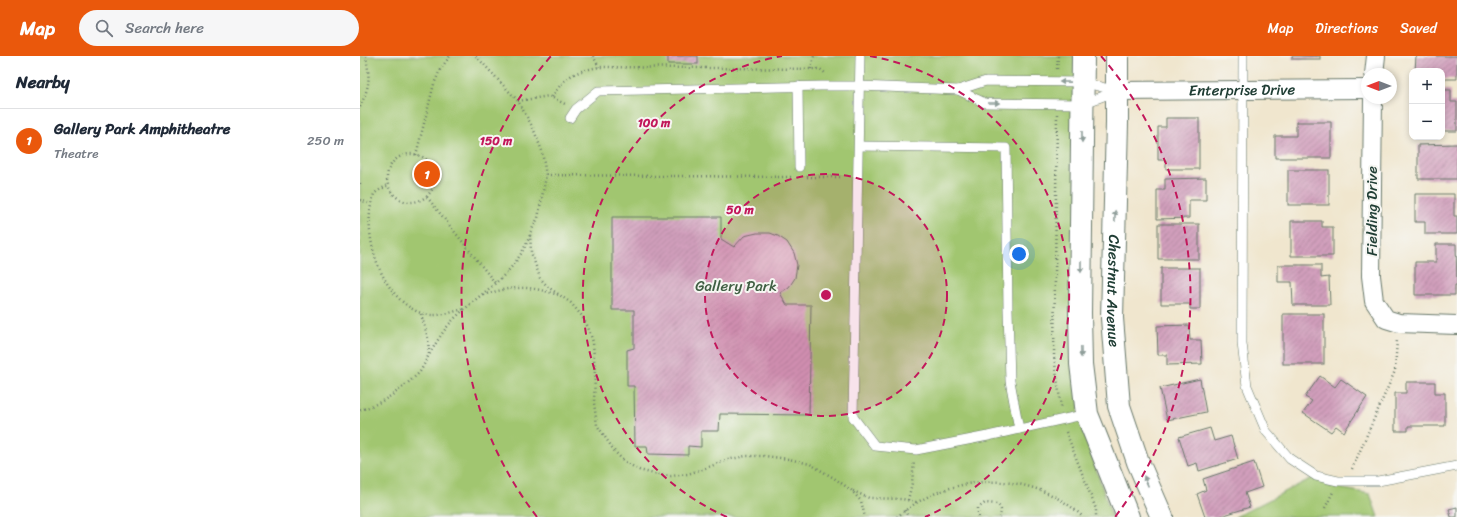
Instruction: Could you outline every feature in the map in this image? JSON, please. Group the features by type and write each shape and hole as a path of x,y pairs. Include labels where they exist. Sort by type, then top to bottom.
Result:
{"street":[{"path":"1083,56 1081,364 1087,414 1128,517"},
{"name":"Chestnut Avenue","path":"1117,56 1112,318 1119,406 1138,462 1162,517"},
{"path":"1375,68 1376,56"},
{"name":"Enterprise Drive","path":"1117,91 1361,89"},
{"name":"Fielding Drive","path":"1373,104 1372,276 1374,301 1392,321"},
{"path":"1392,321 1457,325"}],"lane":[{"path":"860,56 853,417 875,446 916,450 1087,414"},
{"path":"1243,56 1242,343 1247,386 1266,431 1290,459 1316,476 1338,482 1378,481 1457,466"},
{"path":"570,118 576,110 598,91 798,86 860,86 958,90 986,81 1082,82 1117,91"},
{"path":"798,86 799,167"},
{"path":"958,90 986,103 1082,104 1117,91"},
{"path":"859,146 1006,148 1010,381 1019,429"}],"path":[{"path":"360,107 368,89 369,78 366,56"},
{"path":"416,155 434,84 440,70 450,56"},
{"path":"360,410 393,396 419,373 429,354 451,322 465,308 496,284 515,265 538,218 546,175 542,151 533,128 518,101 476,56"},
{"path":"593,56 599,67"},
{"path":"811,69 814,56"},
{"path":"1058,56 1058,73"},
{"path":"552,97 561,83 570,76 583,70 599,67 820,69 828,75"},
{"path":"518,101 549,96 576,110"},
{"path":"416,155 428,161 435,173 435,182 427,197 415,202 400,200 394,196 387,186 386,179 388,169 394,161 403,156 416,155"},
{"path":"546,175 796,177"},
{"path":"804,177 842,177"},
{"path":"365,208 375,193 387,186"},
{"path":"427,197 496,284"},
{"path":"360,200 368,203"},
{"path":"530,233 531,252 540,278 548,287 571,303 588,326 593,342 595,374 594,403 597,425 615,452 624,461 639,470 671,476 688,474 731,459 746,456 765,456 789,459 810,464 851,490 869,498 908,500 917,502"},
{"path":"482,296 504,289 523,287 541,289 561,295"},
{"path":"386,288 406,305 421,314 449,314 465,308"},
{"path":"421,314 428,338 429,354"},
{"path":"1325,508 1338,482 1353,469 1395,371 1392,321"},
{"path":"908,500 912,483 916,450"},
{"path":"897,517 917,502 938,491 962,484 986,481 1011,483 1035,489 1058,498 1083,517"},
{"path":"851,490 861,501 865,517"},
{"path":"978,517 978,508 985,503 997,504 1001,508 999,517"},
{"path":"905,510 908,517"}],"green space":[{"name":"Gallery Park","path":"360,56 1078,56 1079,417 1112,517 360,517"},
{"path":"1316,476 1329,486 1370,494 1378,517 1235,517"}],"building":[{"path":"668,56 698,56 698,64 668,64"},
{"path":"1292,56 1320,56 1320,59 1292,59"},
{"path":"1416,56 1457,56 1457,79 1445,79 1445,68 1415,68"},
{"path":"1445,90 1451,90 1451,102 1457,102 1457,131 1445,131"},
{"path":"1166,118 1199,118 1199,169 1166,169 1166,160 1158,160 1158,127 1166,127"},
{"path":"1296,122 1331,122 1331,158 1275,158 1275,136 1296,136"},
{"path":"1457,144 1457,179 1418,179 1418,145"},
{"path":"1288,170 1329,170 1329,205 1288,205"},
{"path":"1206,178 1206,200 1189,200 1189,218 1157,219 1157,190 1165,190 1165,179"},
{"path":"1415,194 1454,194 1454,216 1457,216 1457,234 1425,234 1425,222 1415,222"},
{"path":"612,217 721,217 721,239 734,247 744,236 757,233 770,233 787,242 794,253 797,265 795,278 789,287 780,293 787,305 811,305 809,415 720,414 719,431 701,431 701,447 688,446 688,455 648,454 647,446 635,446 634,386 627,386 627,350 634,348 634,310 612,310"},
{"path":"1291,221 1322,221 1322,227 1333,227 1333,256 1291,256"},
{"path":"1158,224 1199,224 1199,259 1158,259"},
{"path":"1436,244 1456,244 1457,285 1455,285 1455,295 1415,295 1415,262 1436,262"},
{"path":"1278,265 1321,265 1321,278 1329,277 1330,305 1293,305 1292,282 1278,282"},
{"path":"1161,268 1200,268 1200,309 1190,309 1190,304 1161,304"},
{"path":"1283,314 1324,314 1324,364 1283,364"},
{"path":"1189,325 1190,340 1201,340 1202,364 1167,365 1167,355 1158,355 1157,326"},
{"path":"1320,376 1335,387 1341,379 1367,397 1344,432 1336,426 1331,432 1303,413 1312,401 1305,397"},
{"path":"1200,379 1206,412 1167,420 1160,388"},
{"path":"1406,382 1435,382 1435,393 1445,393 1445,426 1408,426 1408,431 1395,431 1395,393 1406,393"},
{"path":"1210,428 1214,441 1231,436 1238,459 1199,471 1197,463 1188,466 1179,437"},
{"path":"1254,462 1262,487 1245,493 1250,507 1218,517 1205,517 1197,494 1206,490 1203,479"},
{"path":"1457,507 1457,517 1451,517 1449,509"}],"place":[{"name":"Gallery Park Amphitheatre","path":"427,174"}]}
